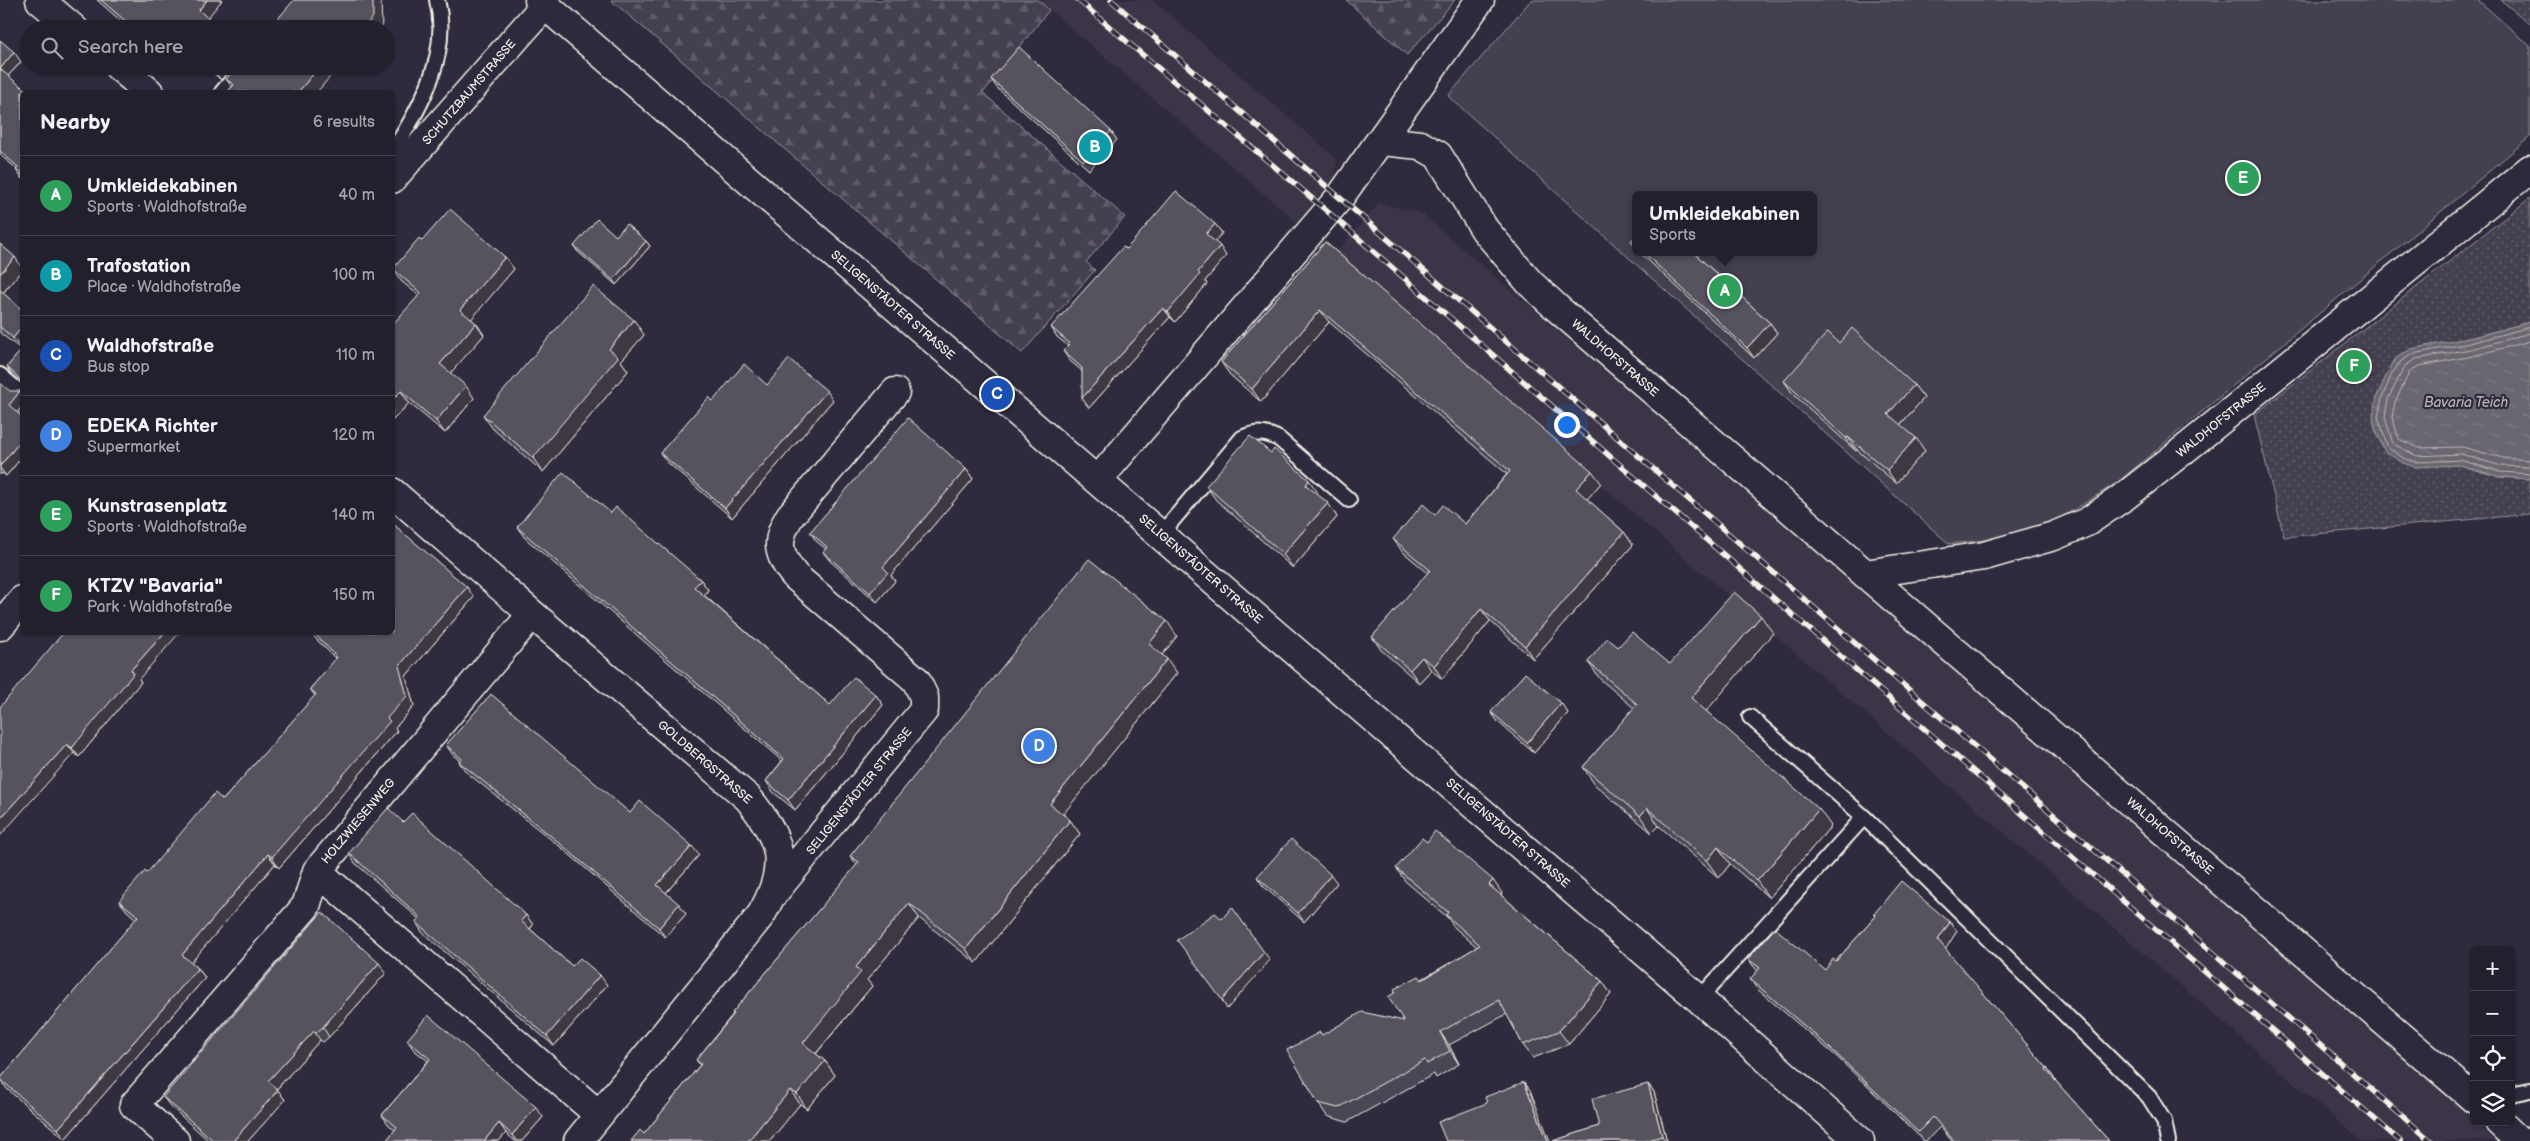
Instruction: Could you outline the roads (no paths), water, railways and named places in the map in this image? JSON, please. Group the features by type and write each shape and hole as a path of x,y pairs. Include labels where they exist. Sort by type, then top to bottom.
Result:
{"street":[{"path":"40,0 63,20"},
{"path":"1098,480 1340,198 1382,141 1428,70 1480,0"},
{"name":"SCHUTZBAUMSTRASSE","path":"395,175 542,2"},
{"name":"SELIGENSTÄDTER STRASSE","path":"542,2 1700,999 1860,1141"},
{"path":"129,75 147,90"},
{"name":"WALDHOFSTRASSE","path":"1382,141 1420,145 1438,155 1485,230 1530,283 2470,1096"},
{"name":"WALDHOFSTRASSE","path":"1865,574 1984,556 2054,536 2087,522 2125,496 2190,445 2530,169"},
{"name":"SELIGENSTÄDTER STRASSE","path":"773,894 924,710 924,697 916,680 795,576 785,564 779,543 782,528 790,516 895,392"},
{"name":"GOLDBERGSTRASSE","path":"395,495 748,798 768,822 776,839 778,856 777,879 773,894 761,915 578,1141"},
{"path":"0,626 20,602"},
{"name":"HOLZWIESENWEG","path":"175,1141 134,1105 306,906 316,870 532,614"},
{"path":"316,870 599,1115"},
{"path":"2503,1126 2519,1141"}],"lane":[{"path":"395,148 426,92 436,66 440,18 437,0"},
{"path":"224,90 236,75"},
{"path":"0,375 20,392"},
{"path":"1161,534 1242,438 1253,433 1267,433 1279,439 1349,500"},
{"path":"1750,717 1864,817 2149,1097 2164,1121 2168,1141"},
{"path":"1700,999 1864,817"},
{"path":"2515,1093 2530,1090"}],"water":[{"name":"Bavaria Teich","path":"2530,322 2530,479 2500,477 2460,465 2415,467 2403,463 2385,452 2375,429 2373,417 2377,396 2396,358 2411,349 2469,338"}],"railway":[{"path":"1078,0 1328,212 2400,1141"},
{"path":"1111,0 2431,1141"}],"place":[{"name":"Trafostation","path":"1095,147"},
{"name":"Kunstrasenplatz","path":"2243,178"},
{"name":"Umkleidekabinen","path":"1725,291"},
{"name":"KTZV \"Bavaria\"","path":"2354,366"},
{"name":"Waldhofstraße","path":"997,394"},
{"name":"EDEKA Richter","path":"1039,746"}]}
